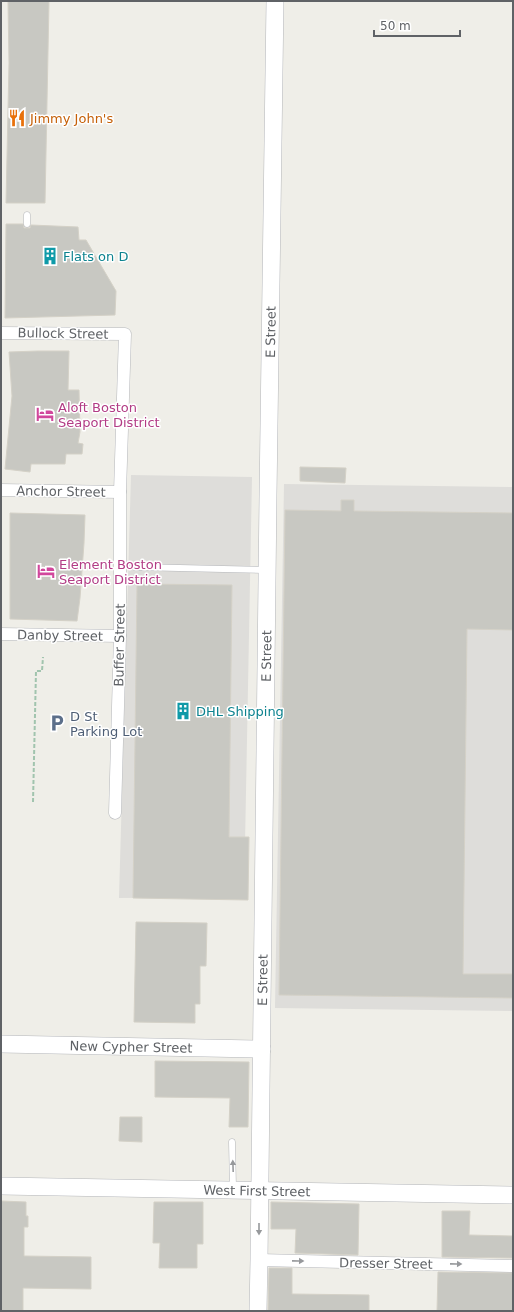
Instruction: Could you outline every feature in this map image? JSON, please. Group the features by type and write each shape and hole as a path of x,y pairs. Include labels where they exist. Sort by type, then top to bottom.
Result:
{"street":[{"name":"E Street","path":"258,1311 275,1"},
{"name":"Bullock Street","path":"1,333 126,334"},
{"name":"Buffer Street","path":"115,813 120,636 120,492 126,334"},
{"name":"Anchor Street","path":"1,490 120,492"},
{"name":"Danby Street","path":"1,634 120,636"},
{"name":"New Cypher Street","path":"1,1044 262,1049"},
{"name":"West First Street","path":"1,1186 513,1195"},
{"name":"Dresser Street","path":"259,1260 513,1266"}],"lane":[{"path":"27,224 28,215"},
{"path":"135,567 267,570"},
{"path":"232,1142 233,1190"}],"path":[{"path":"34,802 36,670 42,671 43,657"}],"shaded area":[{"path":"131,475 252,477 244,897 119,898"},
{"path":"284,484 513,487 513,1011 275,1008"}],"building":[{"path":"8,1 49,1 45,203 6,203 9,63"},
{"name":"Flats on D","path":"6,224 23,224 24,228 30,228 31,225 78,227 79,240 86,240 116,291 115,315 5,318"},
{"name":"Aloft Boston Seaport District","path":"69,351 68,390 79,390 80,432 78,443 83,444 82,454 66,454 65,464 31,464 30,472 5,469 12,396 9,352"},
{"path":"300,467 346,468 345,483 300,481"},
{"path":"341,500 354,500 354,511 513,513 513,630 467,629 463,974 513,974 513,998 279,995 285,510 341,511"},
{"name":"Element Boston Seaport District","path":"10,513 85,515 80,598 77,621 10,619"},
{"name":"DHL Shipping","path":"137,584 232,585 229,837 249,837 248,900 133,898"},
{"path":"136,922 207,923 206,966 200,966 200,1004 195,1004 195,1023 134,1022"},
{"path":"155,1061 249,1062 248,1127 229,1127 230,1098 155,1097"},
{"path":"120,1117 142,1117 142,1142 119,1141"},
{"path":"1,1201 26,1202 28,1227 24,1227 24,1256 91,1257 91,1289 23,1288 23,1311 1,1311"},
{"path":"154,1202 203,1202 203,1244 197,1244 197,1268 159,1268 160,1243 153,1243"},
{"path":"271,1202 359,1204 358,1255 295,1253 296,1229 271,1229"},
{"path":"442,1211 470,1211 469,1235 513,1236 513,1258 442,1257"},
{"path":"269,1268 292,1268 292,1294 369,1295 369,1311 268,1311"},
{"path":"438,1272 513,1273 513,1311 437,1311"}],"place":[{"name":"Jimmy John's","path":"17,118"},
{"name":"Flats on D","path":"50,256"},
{"name":"Aloft Boston Seaport District","path":"45,414"},
{"name":"Element Boston Seaport District","path":"46,571"},
{"name":"DHL Shipping","path":"183,711"},
{"name":"D St Parking Lot","path":"57,723"}]}
